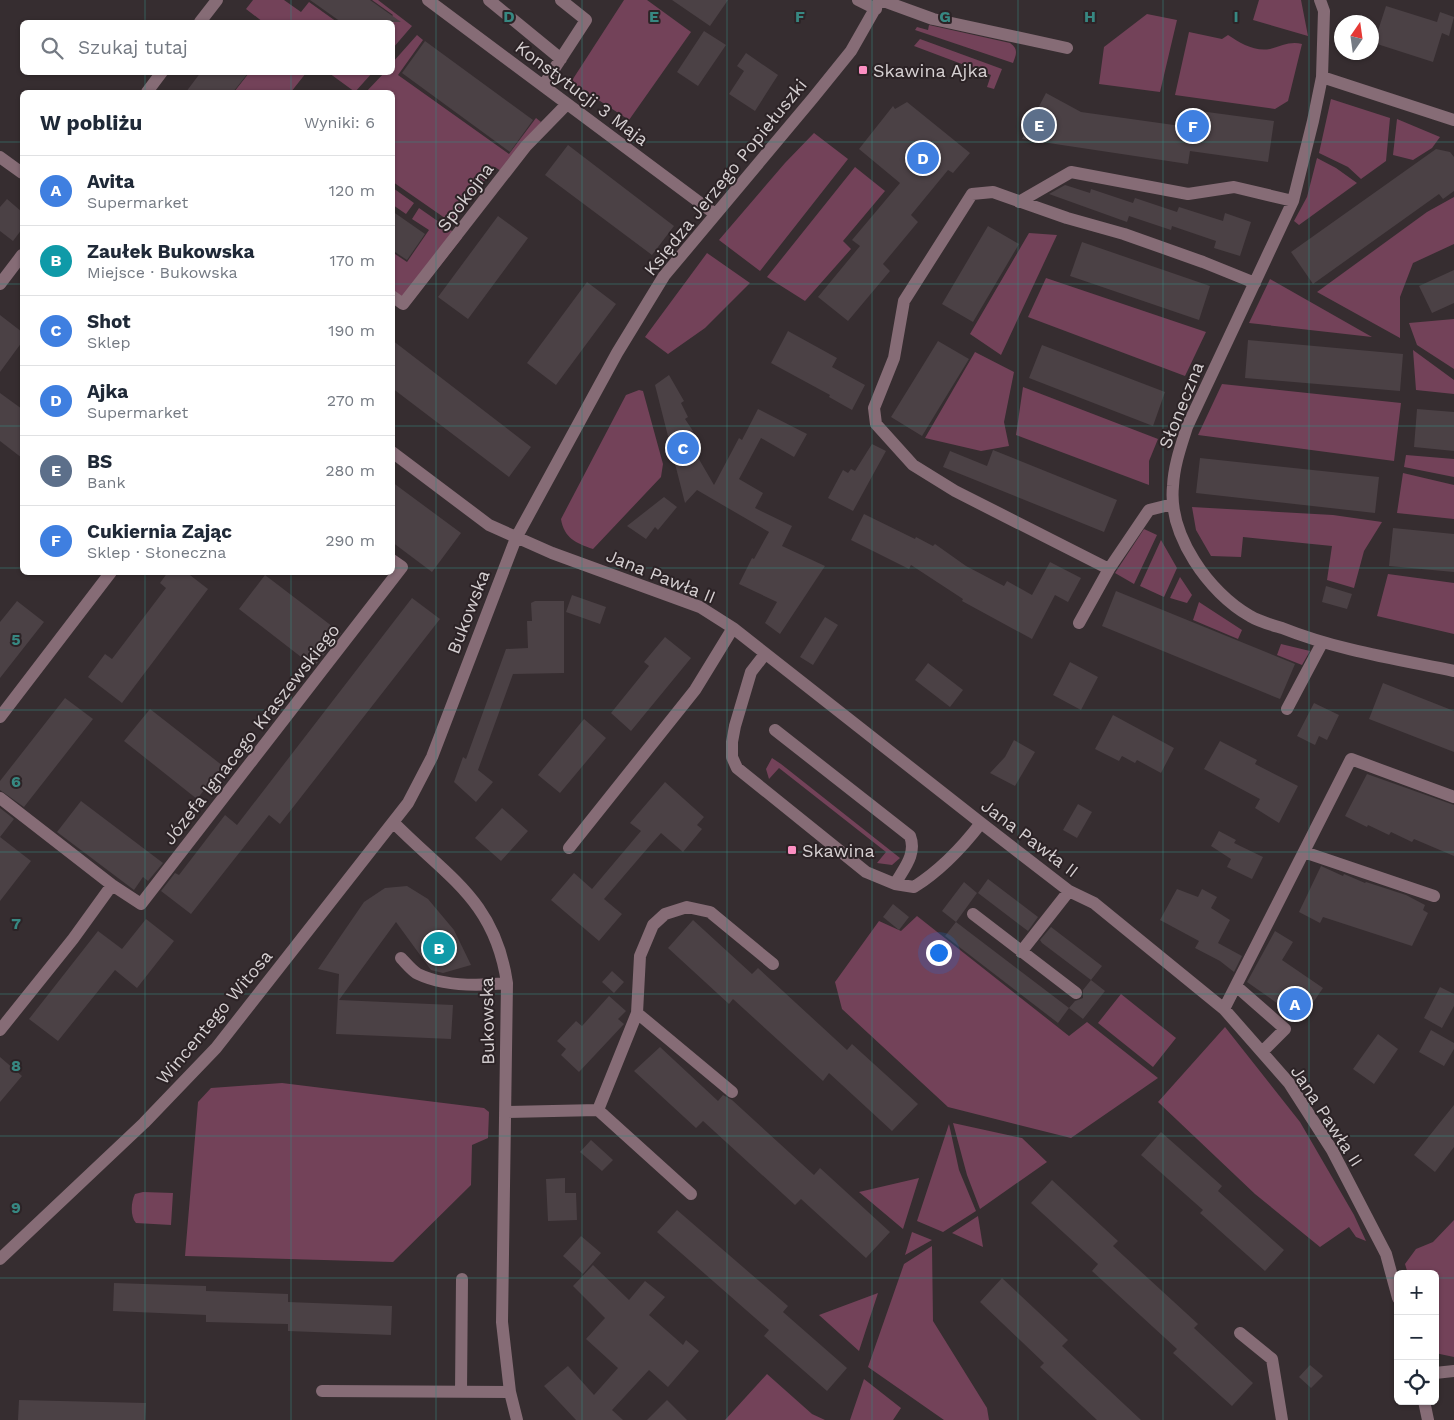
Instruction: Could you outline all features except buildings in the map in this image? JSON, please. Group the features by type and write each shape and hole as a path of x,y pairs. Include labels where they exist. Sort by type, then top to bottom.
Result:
{"street":[{"path":"202,20 217,0"},
{"name":"Konstytucji 3 Maja","path":"428,0 714,214"},
{"path":"489,0 561,59"},
{"path":"543,86 586,20 561,0"},
{"path":"858,0 879,3 933,19 1066,48"},
{"name":"Słoneczna","path":"1320,0 1324,11 1322,76 1293,201 1188,427 1178,457 1172,487 1173,504 1184,546 1208,580 1225,598 1250,617 1322,642 1454,671"},
{"name":"Księdza Jerzego Popiełuszki","path":"516,538 617,353 664,276 714,214 819,92 850,51 879,3"},
{"path":"148,90 160,75"},
{"path":"1322,76 1454,120"},
{"name":"Spokojna","path":"395,298 403,304 526,146 567,104"},
{"path":"0,157 20,172"},
{"path":"1019,202 1071,172 1188,194 1234,187 1293,201"},
{"path":"1109,569 955,491 914,465 876,424 874,408 892,364 904,301 972,194 993,192 1019,202 1124,234 1204,262 1254,283"},
{"path":"0,284 5,268 20,256"},
{"name":"Jana Pawła II","path":"395,454 489,525 516,538 700,607 733,628 1069,891 1094,903 1224,1009 1289,1083 1332,1150 1386,1254 1394,1283"},
{"path":"1079,623 1109,569 1148,510 1173,504"},
{"name":"Bukowska","path":"516,538 426,771 408,803 393,822 474,900 497,939 506,983 502,1322 510,1392 517,1420"},
{"name":"Józefa Ignacego Kraszewskiego","path":"0,798 112,885 140,904 402,567 395,562"},
{"path":"0,718 109,575"},
{"path":"569,848 695,690 733,628"},
{"path":"1287,709 1322,642"},
{"path":"765,654 751,672 732,742 732,757 737,768 866,872 895,884 914,887 932,876 962,848 980,823"},
{"path":"775,730 910,836 913,844 913,853 895,884"},
{"path":"1224,1009 1351,759 1454,797"},
{"name":"Wincentego Witosa","path":"0,1259 144,1123 216,1048 393,822"},
{"path":"1304,852 1434,896"},
{"path":"0,1030 73,939 112,885"},
{"path":"1022,952 1069,891"},
{"path":"598,1110 637,1012 640,956 652,925 665,914 687,907 710,912 773,964"},
{"path":"973,914 1076,993"},
{"path":"401,958 416,973 443,981 490,985 506,983"},
{"path":"1236,986 1285,1029 1262,1052"},
{"path":"637,1012 732,1092"},
{"path":"505,1112 598,1110 691,1194"},
{"path":"461,1392 462,1279"},
{"path":"1240,1333 1272,1359 1282,1420"},
{"path":"1439,1373 1454,1371"},
{"path":"322,1391 510,1392"},
{"path":"1425,1405 1428,1420"}],"shaded area":[{"path":"253,0 284,0 301,12 309,2 334,20 260,20 246,9"},
{"path":"372,0 378,0 412,26 395,46 395,20 389,20 393,15"},
{"path":"624,0 647,0 691,32 629,120 571,82"},
{"path":"1259,0 1301,0 1308,36 1253,20"},
{"path":"1147,14 1177,20 1160,92 1099,84 1104,47"},
{"path":"929,25 1010,43 1016,50 1013,63 915,30 917,27 928,30"},
{"path":"1189,32 1222,39 1228,35 1243,44 1264,50 1290,43 1302,44 1288,101 1275,109 1175,95"},
{"path":"417,35 423,40 398,75 509,154 536,118 541,122 508,176 495,167 452,223 395,183 395,90 368,90 382,75 395,75 395,60"},
{"path":"920,39 1002,69 994,89 987,87 991,75 914,46"},
{"path":"247,75 304,75 293,90 236,90"},
{"path":"332,75 370,75 357,90 352,90"},
{"path":"1331,99 1390,118 1386,161 1361,179 1348,167 1319,153"},
{"path":"1397,119 1440,137 1432,148 1413,160 1393,155"},
{"path":"814,133 848,159 760,271 719,240 785,163"},
{"path":"1317,158 1336,168 1357,183 1299,225 1294,221 1307,197"},
{"path":"855,167 885,191 843,241 851,249 805,301 767,277"},
{"path":"395,189 414,203 406,214 395,206"},
{"path":"1454,197 1454,244 1413,263 1400,297 1400,338 1317,292 1427,212"},
{"path":"419,208 462,238 410,304 395,293 395,254 407,262 429,230 412,219"},
{"path":"1029,233 1057,235 1001,355 970,334"},
{"path":"707,253 750,283 705,328 668,354 645,337"},
{"path":"1046,278 1206,332 1185,376 1028,317"},
{"path":"1270,279 1372,337 1249,323"},
{"path":"1454,319 1454,369 1417,345 1409,323"},
{"path":"1413,350 1454,380 1454,394 1416,390"},
{"path":"975,352 1014,372 1004,422 1009,446 981,451 925,438"},
{"path":"1222,384 1401,403 1394,461 1198,435"},
{"path":"1023,387 1158,439 1149,461 1149,485 1016,435"},
{"path":"639,390 643,391 663,464 661,477 593,549 572,539 565,531 561,519 626,395"},
{"path":"1406,455 1454,459 1454,477 1404,467"},
{"path":"1403,473 1454,485 1454,519 1397,513"},
{"path":"1192,507 1333,515 1382,522 1364,551 1354,588 1327,580 1332,546 1243,537 1241,557 1211,556 1196,530"},
{"path":"1144,529 1157,535 1134,584 1115,573"},
{"path":"1161,540 1177,568 1164,597 1140,586"},
{"path":"1388,574 1454,583 1454,634 1377,616"},
{"path":"1180,577 1192,595 1187,603 1170,598"},
{"path":"1199,602 1242,630 1238,639 1193,620"},
{"path":"1281,644 1310,651 1302,665 1277,655"},
{"path":"772,758 900,858 892,865 877,863 886,852 779,768 769,779 766,769"},
{"path":"917,916 1069,1036 1087,1022 1158,1078 1071,1138 948,1107 842,1009 835,982 879,921 901,931"},
{"path":"1121,994 1176,1038 1153,1067 1098,1023"},
{"path":"1225,1027 1300,1122 1354,1215 1366,1241 1356,1237 1349,1227 1320,1247 1255,1194 1158,1102"},
{"path":"282,1083 484,1108 489,1112 488,1138 472,1145 471,1185 393,1262 185,1256 198,1102 211,1088"},
{"path":"953,1123 1022,1138 1047,1162 980,1209 967,1175"},
{"path":"949,1124 959,1170 976,1211 943,1232 917,1221"},
{"path":"919,1178 903,1229 859,1192"},
{"path":"143,1192 173,1193 171,1225 136,1223 132,1213 133,1201 135,1194"},
{"path":"978,1216 983,1247 952,1233"},
{"path":"1454,1220 1454,1357 1439,1354 1439,1270 1407,1270 1405,1264 1416,1249 1433,1242"},
{"path":"912,1232 932,1240 905,1255"},
{"path":"932,1246 933,1321 987,1408 989,1420 944,1420 868,1367 904,1264"},
{"path":"878,1293 859,1351 819,1315"},
{"path":"767,1374 812,1414 825,1420 725,1420"},
{"path":"864,1379 901,1408 893,1420 850,1420"}],"place":[{"name":"Skawina Ajka","path":"863,70"},
{"name":"BS","path":"1039,125"},
{"name":"Cukiernia Zając","path":"1193,126"},
{"name":"Ajka","path":"923,158"},
{"name":"Shot","path":"683,448"},
{"name":"Skawina","path":"792,850"},
{"name":"Zaułek Bukowska","path":"439,948"},
{"name":"Avita","path":"1295,1004"}]}
